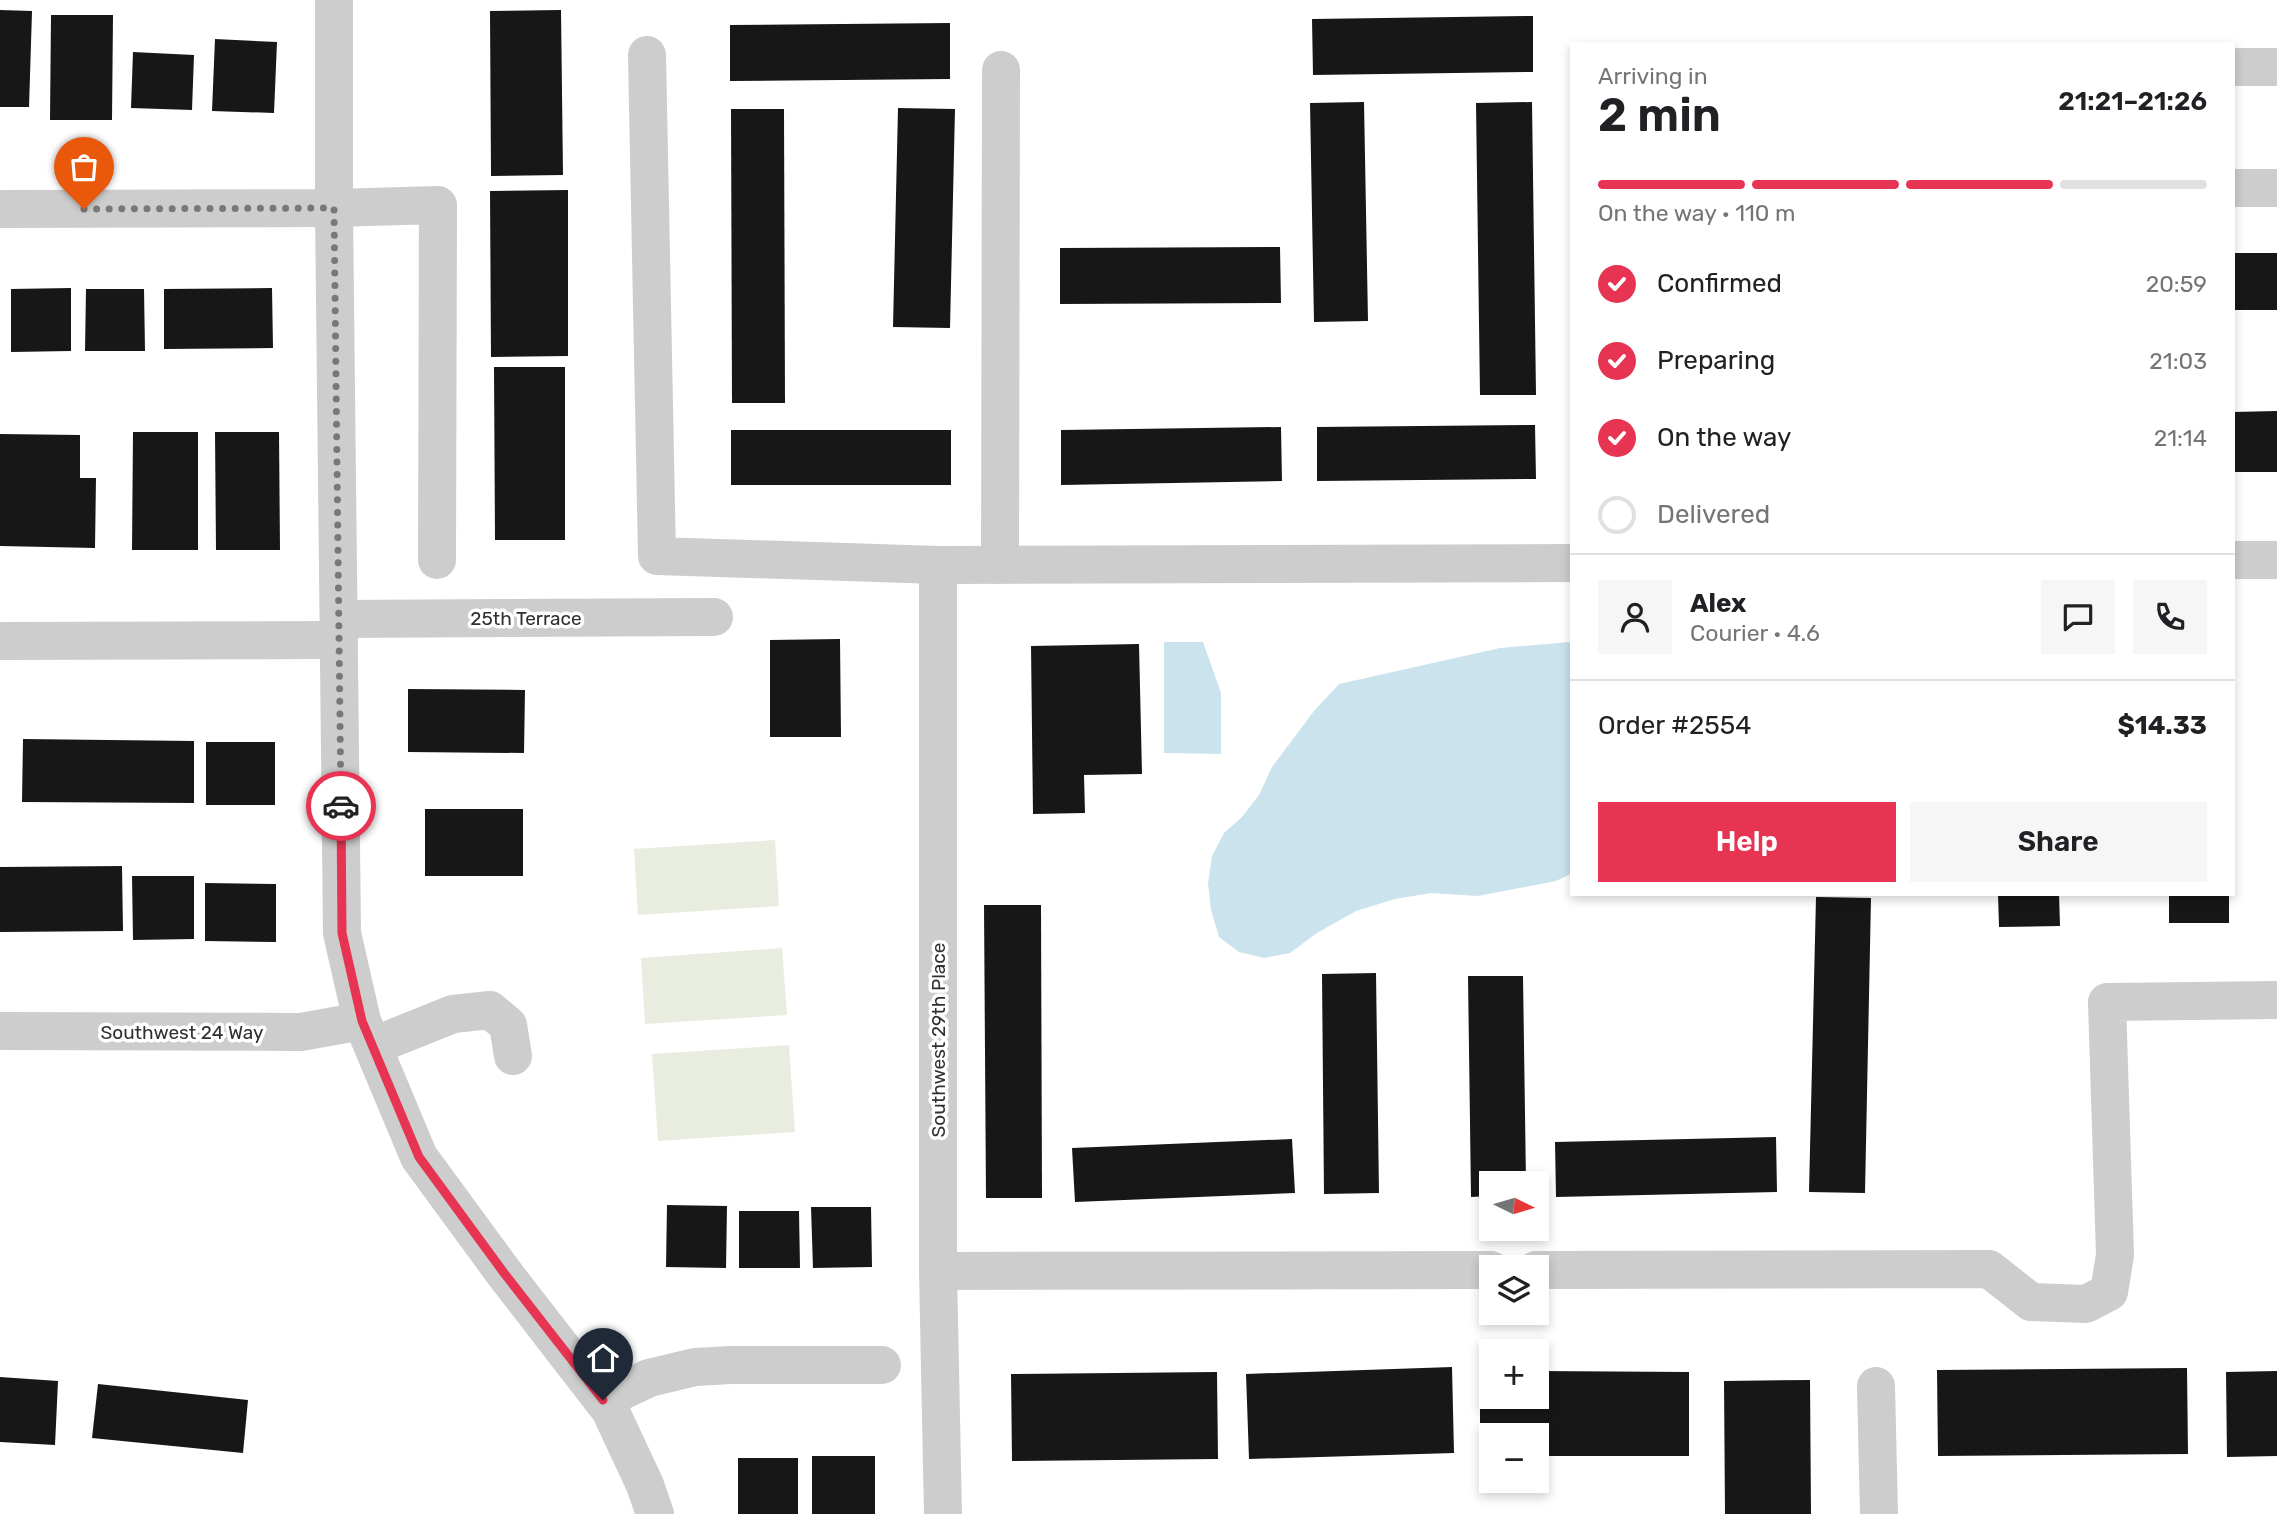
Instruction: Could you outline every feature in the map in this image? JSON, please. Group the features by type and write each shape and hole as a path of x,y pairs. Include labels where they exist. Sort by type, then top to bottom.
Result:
{"street":[{"path":"334,0 342,933 368,1033 419,1157 610,1410 645,1485 655,1514"},
{"path":"647,55 657,556 938,565 1570,563"},
{"path":"2235,67 2277,67"},
{"path":"1000,565 1001,70"},
{"path":"2235,188 2277,188"},
{"path":"0,209 438,205 437,560"},
{"path":"2235,561 2277,560"},
{"name":"Southwest 29th Place","path":"938,565 938,1271 943,1514"},
{"name":"25th Terrace","path":"0,641 713,617"},
{"path":"1549,1270 1989,1269 2031,1302 2086,1304 2109,1292 2115,1255 2106,1002 2277,1000"},
{"name":"Southwest 24 Way","path":"0,1031 368,1033 453,1014 491,1010 508,1025 513,1056"},
{"path":"938,1271 1479,1270"},
{"path":"603,1400 649,1378 695,1367 882,1365"},
{"path":"1876,1386 1880,1514"}],"shaded area":[{"path":"775,840 779,906 638,915 634,849"},
{"path":"782,948 787,1015 645,1024 641,958"},
{"path":"789,1045 795,1132 658,1141 652,1054"}],"water":[{"path":"1164,642 1203,642 1221,693 1221,754 1164,753"},
{"path":"1570,643 1570,874 1556,881 1478,896 1431,893 1395,899 1356,911 1317,933 1290,953 1264,958 1239,952 1219,937 1211,910 1208,883 1212,856 1224,833 1242,817 1259,795 1272,767 1314,711 1339,684 1500,648"}],"building":[{"path":"0,10 32,11 29,107 0,107"},
{"path":"561,10 563,175 491,176 490,11"},
{"path":"51,15 113,15 112,120 50,120"},
{"path":"1533,16 1533,72 1313,75 1312,19"},
{"path":"950,23 950,79 730,81 730,25"},
{"path":"215,39 277,42 274,113 212,111"},
{"path":"133,52 194,55 192,110 131,108"},
{"path":"1364,102 1368,321 1314,322 1310,103"},
{"path":"1532,102 1536,395 1480,395 1476,103"},
{"path":"898,108 955,109 950,328 893,327"},
{"path":"731,109 784,109 785,403 732,403"},
{"path":"568,190 568,356 491,357 490,191"},
{"path":"1280,247 1281,303 1060,304 1060,248"},
{"path":"2235,253 2277,253 2277,310 2235,310"},
{"path":"71,288 71,351 11,352 11,289"},
{"path":"272,288 273,348 164,349 164,289"},
{"path":"86,289 144,289 145,351 85,351"},
{"path":"494,367 565,367 565,540 495,540"},
{"path":"2277,411 2277,472 2235,472 2235,412"},
{"path":"1535,425 1536,479 1317,481 1317,427"},
{"path":"1281,427 1282,481 1061,485 1061,430"},
{"path":"731,430 951,430 951,485 731,485"},
{"path":"133,432 198,432 198,550 132,550"},
{"path":"215,432 279,432 280,550 216,550"},
{"path":"0,434 80,435 80,478 96,478 95,548 0,546"},
{"path":"840,639 841,737 770,737 770,640"},
{"path":"1139,644 1142,774 1084,775 1085,813 1033,814 1031,646"},
{"path":"408,689 525,690 524,753 408,752"},
{"path":"23,739 194,741 194,803 22,802"},
{"path":"206,742 275,742 275,805 206,805"},
{"path":"425,809 523,809 523,876 425,876"},
{"path":"122,866 123,931 0,932 0,867"},
{"path":"132,876 194,876 194,939 133,940"},
{"path":"205,883 276,884 276,942 205,941"},
{"path":"1998,896 2059,896 2060,926 1999,927"},
{"path":"2169,896 2229,896 2229,923 2169,923"},
{"path":"1816,897 1871,898 1865,1193 1809,1192"},
{"path":"984,905 1041,905 1042,1198 986,1198"},
{"path":"1376,973 1379,1193 1324,1194 1322,974"},
{"path":"1468,976 1523,976 1526,1171 1479,1171 1479,1197 1471,1197"},
{"path":"1776,1137 1777,1192 1556,1197 1555,1142"},
{"path":"1292,1139 1295,1193 1075,1202 1072,1148"},
{"path":"667,1205 727,1206 726,1268 666,1267"},
{"path":"811,1207 871,1207 872,1267 813,1268"},
{"path":"739,1211 799,1211 800,1268 739,1268"},
{"path":"1452,1367 1454,1453 1249,1459 1246,1374"},
{"path":"2187,1368 2188,1454 1938,1456 1937,1370"},
{"path":"1549,1371 1689,1372 1689,1456 1549,1456 1549,1423 1480,1423 1480,1409 1549,1409"},
{"path":"2277,1371 2277,1456 2227,1457 2226,1372"},
{"path":"1217,1372 1218,1459 1012,1461 1011,1374"},
{"path":"0,1377 58,1381 55,1445 0,1442"},
{"path":"1810,1380 1811,1514 1725,1514 1724,1381"},
{"path":"98,1384 248,1400 243,1453 92,1438"},
{"path":"812,1456 875,1456 875,1514 812,1514"},
{"path":"738,1458 798,1458 798,1514 738,1514"}],"way so far":[{"path":"84,209 334,208 341,806"}],"route":[{"path":"341,806 342,933 362,1021 419,1157 504,1273 603,1400"}]}
